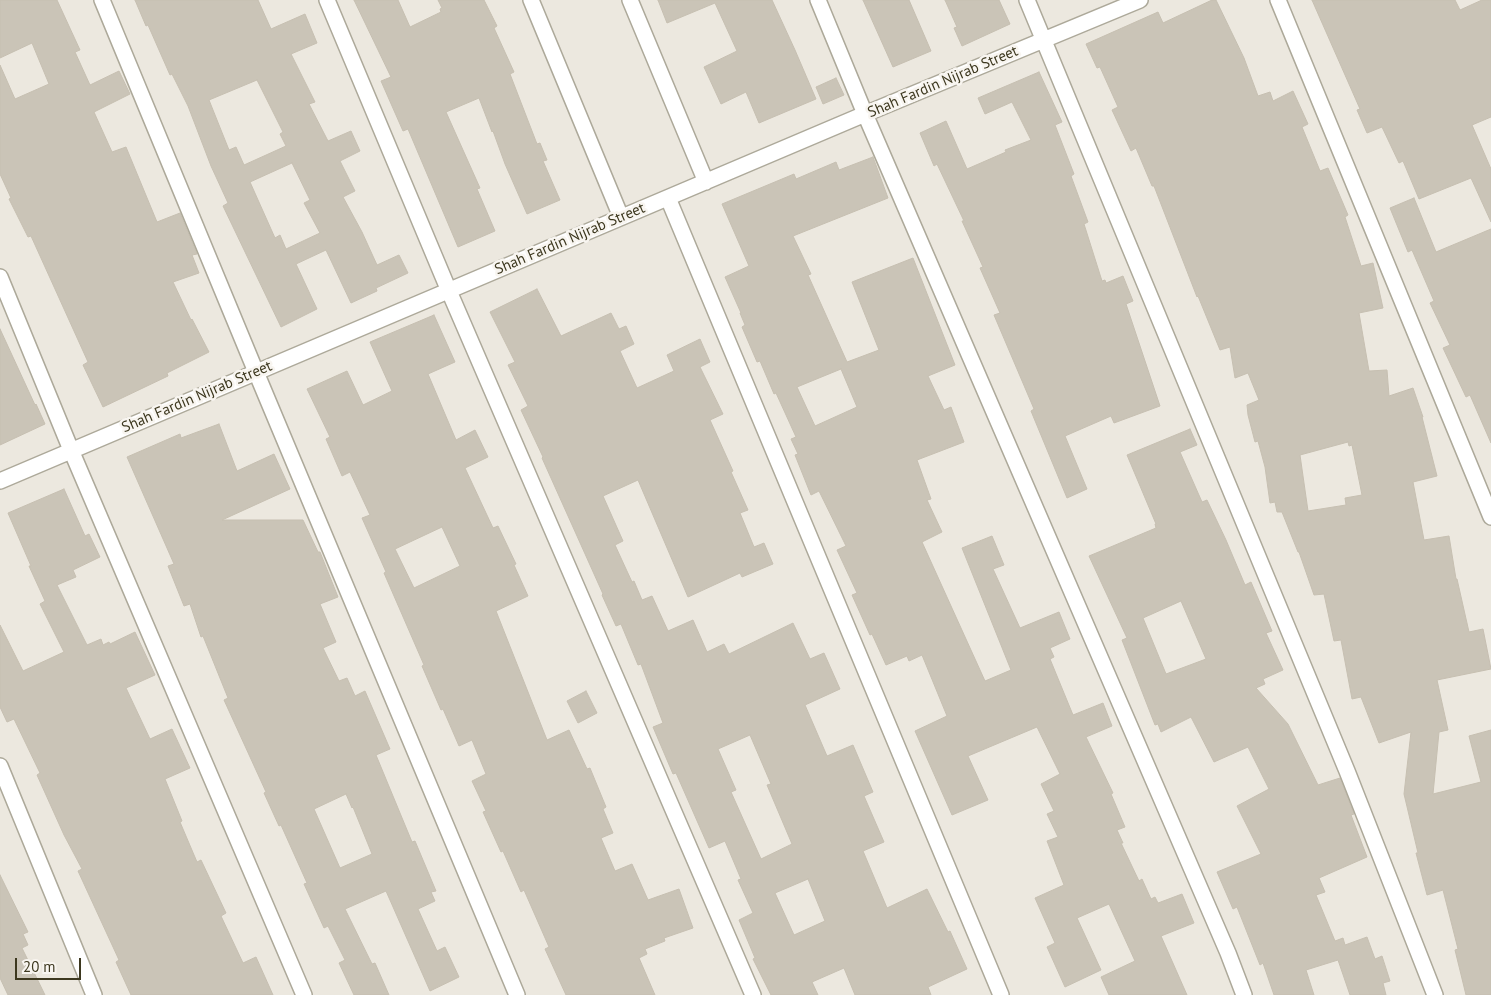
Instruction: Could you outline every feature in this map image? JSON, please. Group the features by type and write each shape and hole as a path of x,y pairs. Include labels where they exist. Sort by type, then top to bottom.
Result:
{"street":[{"path":"102,0 517,995"},
{"path":"327,0 449,291 753,995"},
{"path":"531,0 622,217"},
{"path":"630,0 706,182"},
{"path":"818,0 865,114 1224,943 1244,995"},
{"path":"1027,0 1346,771 1434,995"},
{"name":"Shah Fardin Nijrab Street","path":"0,480 865,114 1140,0"},
{"path":"1278,0 1491,517"},
{"path":"668,198 1001,995"},
{"path":"0,277 71,450 304,995"},
{"path":"0,766 94,995"}],"building":[{"path":"0,0 57,0 80,50 75,52 90,85 119,71 130,94 94,112 112,152 126,147 157,222 180,213 197,254 192,255 199,273 173,282 209,352 167,373 168,376 103,407 83,365 88,362 31,236 28,237 9,199 11,198 0,174 0,65 15,99 49,84 32,43 0,58"},
{"path":"135,0 258,0 271,29 305,14 317,43 291,54 315,102 309,104 328,141 351,131 360,151 340,161 355,191 343,197 377,265 399,255 408,273 376,288 377,291 351,303 326,250 296,264 317,309 281,327 223,206 228,203 211,166 188,106 172,74 170,75 148,25 146,26","holes":["257,80 283,132 280,134 286,146 244,165 236,147 229,150 209,100","292,163 310,200 304,203 320,233 286,249 280,235 275,238 250,182"]},
{"path":"354,0 398,0 410,27 441,12 440,9 442,8 438,0 484,0 497,26 494,28 514,72 510,74 537,144 540,143 547,160 543,161 560,200 527,214 479,98 446,112 480,188 477,189 495,231 458,247 408,129 403,131 381,81 391,77"},
{"path":"658,0 772,0 816,99 759,123 746,92 721,104 704,67 737,51 715,3 667,23"},
{"path":"863,0 909,0 931,51 893,67"},
{"path":"945,0 999,0 1010,24 962,46 954,28 957,27"},
{"path":"1212,0 1216,0 1244,58 1258,96 1270,92 1273,101 1293,91 1308,124 1302,127 1320,171 1328,168 1348,215 1345,217 1361,266 1373,263 1383,308 1359,313 1369,371 1387,370 1389,396 1413,388 1423,417 1437,476 1413,482 1424,540 1449,536 1456,579 1469,632 1483,629 1491,669 1437,680 1448,730 1439,732 1433,794 1481,782 1469,736 1491,730 1491,995 1466,995 1455,950 1458,949 1443,890 1427,895 1404,794 1411,732 1379,743 1361,697 1352,699 1341,640 1334,641 1324,594 1314,595 1282,512 1277,512 1275,502 1270,503 1265,467 1258,441 1255,442 1248,415 1247,405 1259,400 1248,373 1235,378 1230,347 1220,350 1197,297 1154,186 1152,186 1136,148 1131,151 1112,110 1118,107 1100,67 1097,68 1086,44 1158,12 1163,23","holes":["1348,442 1349,446 1352,445 1362,495 1345,498 1346,505 1308,511 1300,455"]},
{"path":"1312,0 1455,0 1460,10 1482,0 1491,0 1491,117 1472,125 1491,169 1491,222 1471,178 1419,199 1403,161 1399,163 1382,127 1367,133 1357,110 1360,109"},
{"path":"1039,72 1062,122 1055,125 1074,174 1071,176 1088,222 1084,224 1102,281 1105,280 1106,283 1123,276 1133,301 1126,304 1160,406 1114,423 1111,416 1065,436 1087,489 1067,498 1031,411 1034,409 994,315 1000,313 980,268 983,267 962,221 964,221 937,164 934,166 920,133 946,121 967,169 1006,152 1005,150 1031,140 1012,102 985,114 978,98"},
{"path":"836,78 844,95 823,104 816,87"},
{"path":"873,157 888,198 793,236 811,274 808,275 847,362 879,350 852,282 913,258 955,365 928,376 944,410 951,407 964,442 917,460 931,499 927,500 942,532 922,542 985,681 1011,670 962,548 992,536 1004,565 993,569 1020,628 1059,612 1070,639 1050,648 1054,657 1050,659 1073,715 1103,703 1112,726 1086,737 1113,793 1111,794 1125,827 1117,830 1123,843 1121,843 1139,881 1142,879 1151,899 1155,897 1158,903 1182,894 1194,923 1161,936 1187,995 1109,995 1101,977 1135,961 1109,904 1077,918 1101,970 1065,987 1047,947 1055,943 1035,898 1064,885 1047,841 1058,837 1047,814 1054,811 1041,784 1060,774 1037,727 968,756 988,800 952,815 915,731 947,716 922,655 909,661 907,656 886,665 852,595 857,593 837,550 846,546 819,491 811,495 795,455 798,454 791,439 796,437 760,361 757,362 742,327 745,325 741,313 725,277 749,266 722,204 794,174 796,179 836,162 839,170","holes":["841,369 857,407 815,426 797,387"]},
{"path":"1414,198 1436,252 1491,229 1491,443 1470,395 1466,397 1443,348 1450,345 1430,303 1434,301 1412,250 1408,252 1390,208"},
{"path":"537,289 561,336 611,313 619,329 626,326 634,344 620,351 637,388 674,371 667,355 700,339 710,362 700,367 723,414 710,420 748,510 740,513 754,547 764,543 773,564 742,577 740,573 688,597 638,480 603,496 623,541 615,545 642,600 652,596 668,631 693,620 707,652 724,644 729,654 793,623 810,659 824,653 840,689 805,705 827,756 853,745 873,792 864,796 884,842 863,851 887,908 927,889 948,932 950,931 967,969 928,987 931,995 855,995 844,968 812,982 818,995 771,995 753,959 755,958 739,920 753,913 738,880 741,879 725,841 709,848 676,773 673,774 653,727 663,723 641,664 638,665 621,624 616,626 521,410 528,406 508,365 515,362 490,312","holes":["750,735 771,784 767,785 792,844 761,859 731,792 736,790 718,749","808,879 825,921 794,935 775,893"]},
{"path":"434,315 455,362 428,374 456,440 475,430 488,457 465,468 493,528 498,526 516,564 514,565 528,596 496,611 547,740 569,730 587,769 590,768 606,807 603,809 613,833 601,838 615,871 632,864 648,900 679,889 693,928 664,938 665,941 645,949 647,954 639,958 655,995 566,995 545,949 549,947 524,890 521,892 483,812 486,811 472,781 486,774 472,740 459,746 443,709 441,710 422,666 424,665 384,573 386,572 362,518 370,515 350,472 342,476 326,439 330,437 307,389 347,371 363,405 392,391 370,342","holes":["442,527 460,566 414,588 395,549"]},
{"path":"0,329 45,424 0,445"},
{"path":"219,424 237,471 274,454 290,489 222,520 303,520 318,552 320,552 338,597 320,604 336,642 323,648 339,681 347,678 355,696 365,691 390,749 376,755 412,842 415,841 436,891 431,892 435,901 418,909 437,951 445,947 459,977 430,991 386,891 345,909 372,964 375,963 389,995 354,995 339,963 345,960 328,926 324,928 304,884 307,883 281,825 279,826 264,793 266,792 224,700 228,698 203,636 201,637 190,604 184,606 168,566 174,564 127,457 180,434 181,438","holes":["346,794 372,854 340,868 314,809"]},
{"path":"1190,429 1197,445 1180,452 1202,502 1207,500 1245,585 1251,582 1272,631 1266,633 1283,670 1263,679 1265,684 1256,688 1288,724 1318,785 1340,778 1354,814 1351,815 1367,857 1319,878 1325,892 1316,895 1335,941 1343,938 1345,945 1367,937 1375,959 1382,956 1390,981 1383,983 1386,995 1350,995 1338,960 1306,970 1314,995 1274,995 1263,963 1260,965 1237,907 1233,909 1217,872 1261,854 1237,806 1269,789 1248,747 1214,762 1191,717 1161,732 1158,724 1155,725 1122,640 1127,638 1089,556 1156,528 1127,455","holes":["1181,601 1206,659 1166,674 1143,618"]},
{"path":"64,489 85,536 89,534 100,557 73,570 76,577 57,585 87,645 101,639 103,645 109,642 110,644 135,632 155,675 126,688 150,739 172,729 190,768 165,779 182,821 180,822 197,862 201,860 226,913 221,916 243,963 256,957 273,995 131,995 116,962 119,960 78,871 82,869 64,835 37,775 40,773 14,719 7,722 0,707 0,625 23,671 64,652 40,604 45,601 8,513"},
{"path":"586,691 597,713 578,723 567,701"},
{"path":"0,875 28,932 23,934 28,945 22,948 45,995 8,995 0,978"}]}
